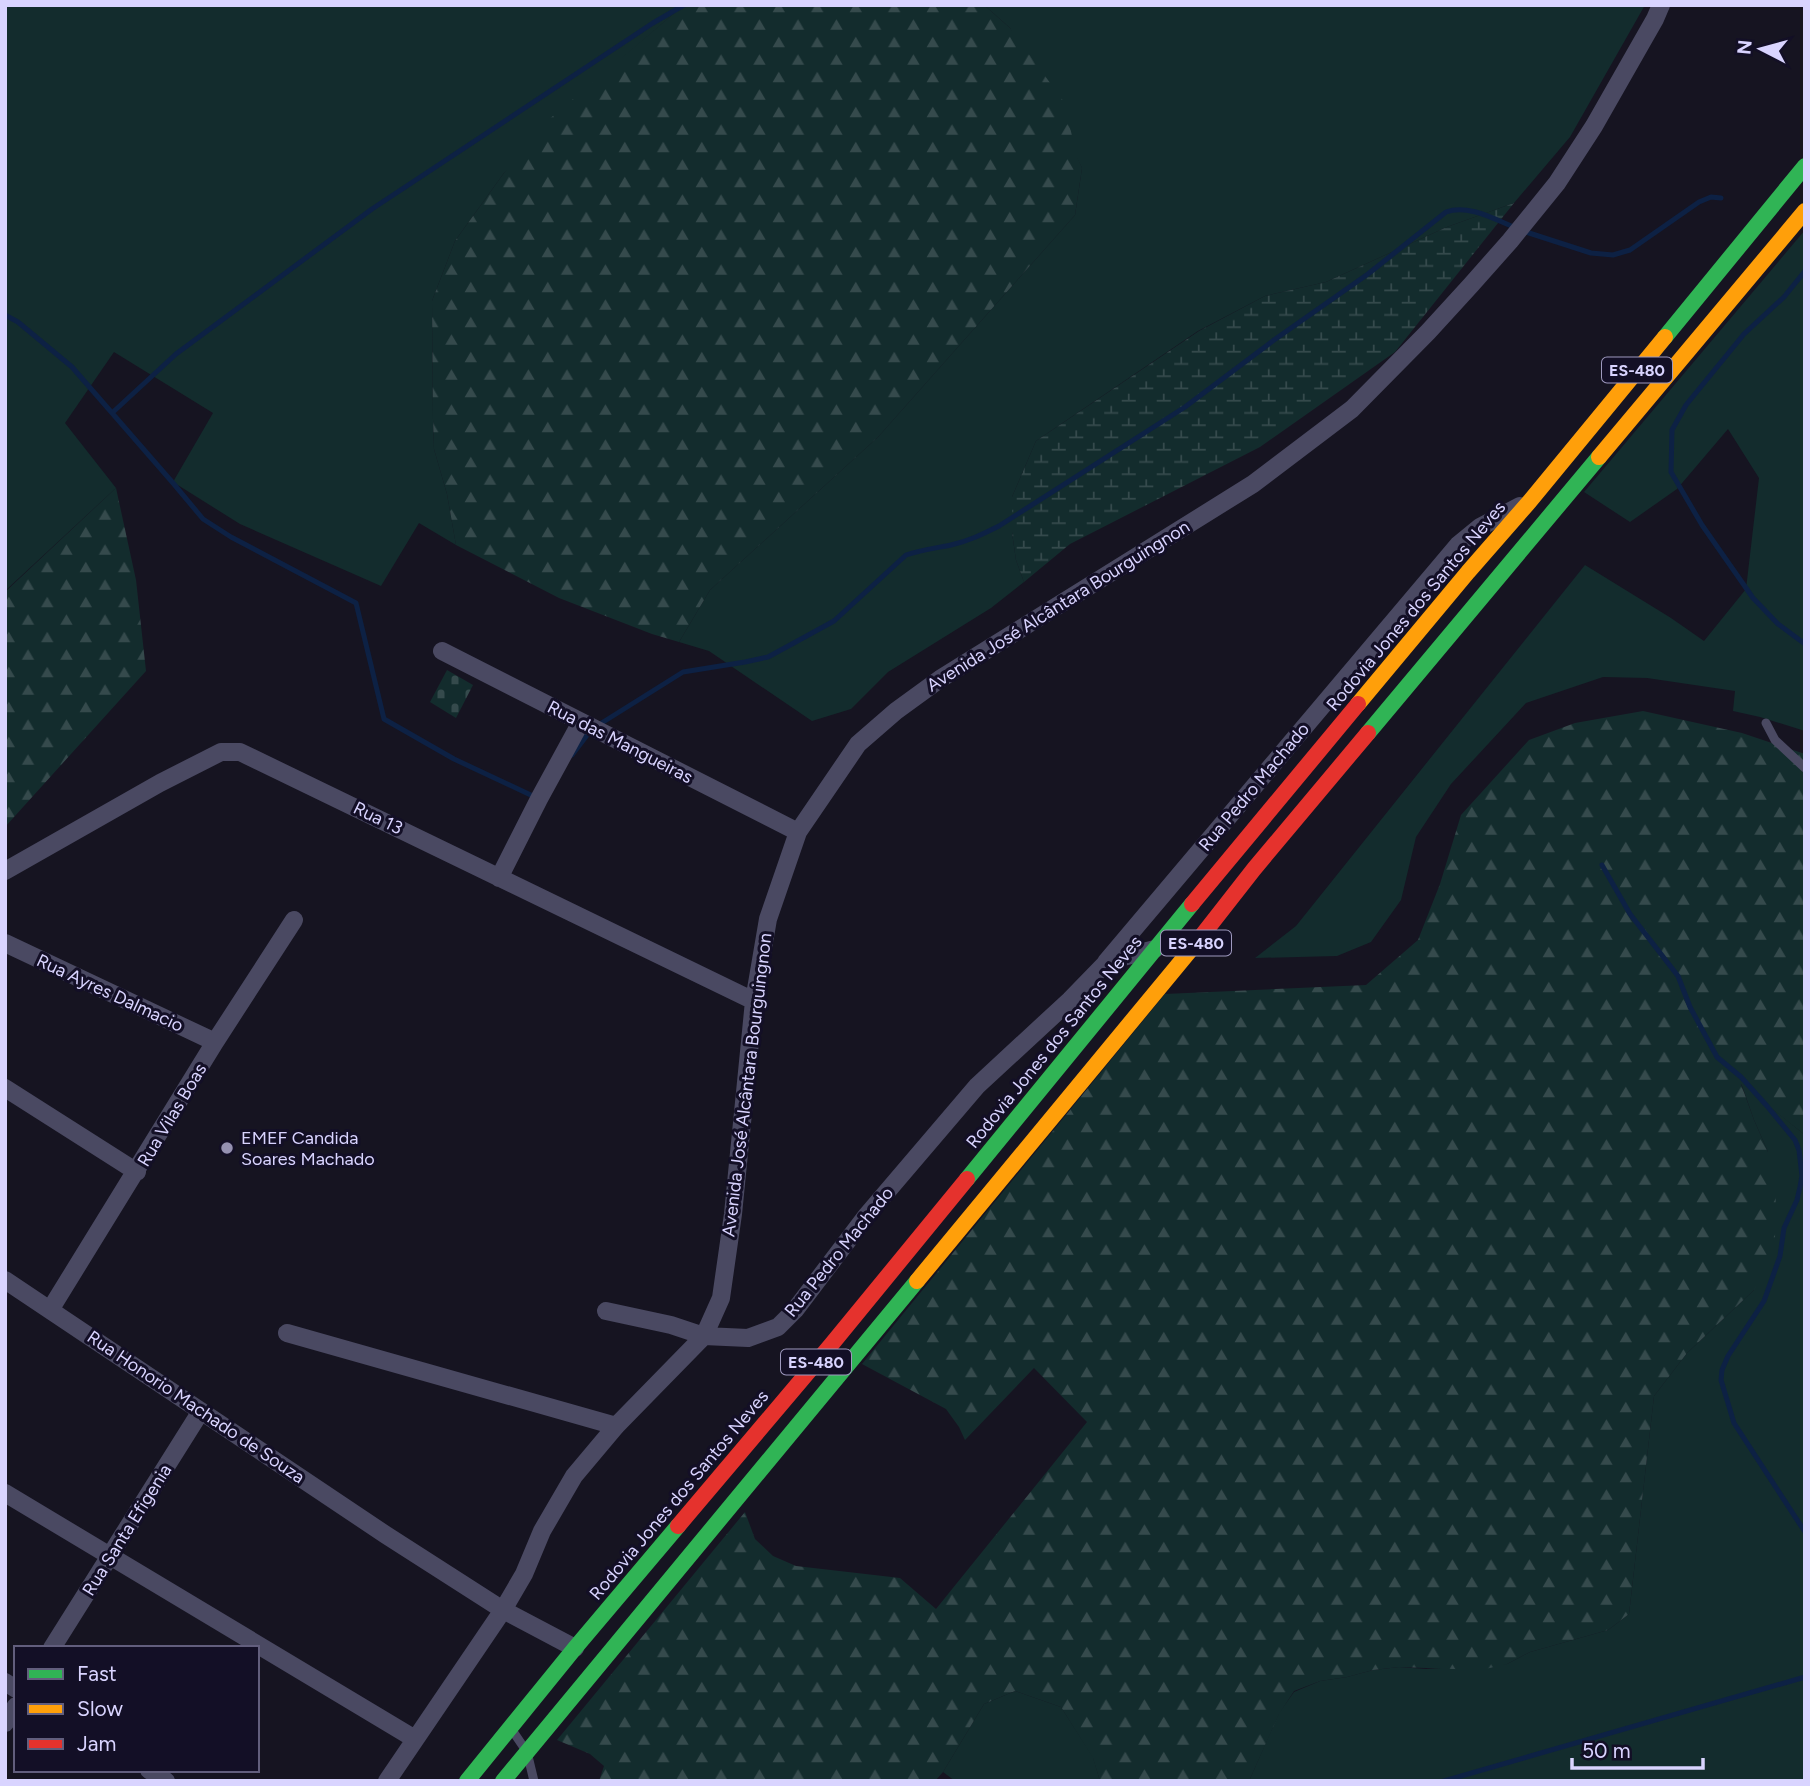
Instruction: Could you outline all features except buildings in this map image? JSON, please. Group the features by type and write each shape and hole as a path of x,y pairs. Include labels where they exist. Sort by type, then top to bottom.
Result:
{"main road":[{"name":"Rodovia Jones dos Santos Neves","path":"467,1781 1805,166"},
{"name":"ES-480","path":"503,1781 1170,975 1254,869 1805,211"}],"street":[{"name":"Avenida José Alcântara Bourguingnon","path":"704,1336 721,1298 733,1214 754,1000 768,919 798,832 858,744 896,711 940,679 1253,484 1352,409 1471,285 1557,183 1594,126 1661,5"},
{"name":"Rua Pedro Machado","path":"606,1311 671,1325 704,1336 748,1338 778,1327 795,1310 867,1215 978,1086 1104,965 1458,545 1480,527 1530,501"},
{"name":"Rua das Mangueiras","path":"442,651 798,832"},
{"path":"499,878 581,722"},
{"name":"Rua 13","path":"5,871 160,783 221,752 240,752 754,1000"},
{"name":"Rua Vilas Boas","path":"50,1310 215,1042 294,920"},
{"name":"Rua Ayres Dalmacio","path":"5,943 215,1042"},
{"name":"Rua Pedro Machado","path":"1104,965 1119,958 1155,949"},
{"path":"5,1088 137,1172"},
{"name":"Rua Honorio Machado de Souza","path":"5,1280 386,1535 503,1610 575,1648"},
{"path":"287,1333 616,1426"},
{"path":"387,1781 503,1610 524,1574 542,1531 574,1476 616,1426 704,1336"},
{"name":"Rua Santa Efigenia","path":"53,1646 201,1411"},
{"path":"5,1493 415,1739"}],"lane":[{"path":"1766,723 1775,740 1805,768"},
{"path":"511,1728 527,1752 534,1781"}],"green space":[{"path":"5,5 684,5 620,60 504,173 455,241 432,301 434,449 447,494 456,545 419,523 381,586 240,524 173,482 213,413 114,352 65,423 116,488 5,591"},
{"path":"684,5 984,5 1010,28 1064,102 1082,168 1075,215 878,437 710,590 679,642 559,598 456,545 447,494 434,449 432,301 455,241 504,173 547,121"},
{"path":"984,5 1645,5 1570,137 1514,203 1447,227 1326,282 1265,296 1198,331 1036,441 1012,497 1012,532 1016,560 1024,582 991,608 888,672 851,709 812,721 709,651 679,642 710,590 878,437 1075,215 1082,168 1010,28"},
{"path":"1514,203 1395,352 1260,447 1070,544 1024,582 1016,560 1012,532 1012,497 1036,441 1199,331 1265,296 1326,282 1447,227"},
{"path":"1805,230 1805,731 1733,711 1735,691 1647,678 1603,677 1526,703 1451,784 1416,837 1401,900 1371,942 1337,956 1255,958 1296,926 1585,565 1704,641 1746,589 1759,478 1728,429 1677,489 1630,522 1584,492"},
{"path":"116,488 136,580 146,671 5,827 5,592"},
{"path":"447,670 473,685 456,718 430,702"},
{"path":"1643,711 1742,733 1805,754 1805,1135 1741,1084 1768,1152 1776,1185 1775,1238 1754,1290 1687,1353 1654,1396 1629,1614 1608,1630 1530,1652 1507,1664 1481,1670 1399,1667 1320,1681 1294,1691 1279,1714 1249,1781 1100,1781 1093,1758 1061,1707 1015,1691 984,1704 935,1781 599,1781 604,1766 590,1754 557,1740 745,1512 755,1539 773,1556 796,1566 900,1578 936,1609 1087,1422 1034,1368 965,1440 946,1409 862,1364 1165,994 1366,985 1418,940 1440,884 1461,815 1529,740 1575,723"},
{"path":"1741,1083 1805,1135 1805,1781 1249,1781 1279,1713 1294,1692 1320,1681 1373,1670 1507,1664 1530,1652 1608,1630 1629,1614 1654,1396 1687,1353 1754,1290 1768,1152"},
{"path":"1015,1691 1061,1707 1093,1757 1100,1781 955,1781 943,1772 984,1704"}],"waterway":[{"path":"112,413 176,354 372,209 684,5"},
{"path":"1526,232 1591,253 1613,255 1630,250 1699,202 1711,197 1721,198"},
{"path":"600,724 683,672 768,657 834,621 906,555 964,541 999,526 1185,407 1368,274 1446,212 1472,211 1514,227"},
{"path":"1805,271 1784,297 1744,334 1686,405 1672,430 1671,472 1702,525 1753,598 1778,624 1805,644"},
{"path":"5,315 18,322 72,367 203,519 231,537 356,603 384,719 454,759 535,797"},
{"path":"572,755 588,734"},
{"path":"1602,865 1630,914 1678,976 1690,1007 1717,1057 1741,1077 1767,1106 1795,1140 1799,1150 1802,1176 1797,1200 1784,1228 1780,1256 1764,1301 1728,1356 1721,1380 1734,1423 1805,1532"},
{"path":"1444,1781 1805,1677"}],"traffic: fast":[{"path":"1665,337 1805,166"},
{"path":"1368,733 1599,457"},
{"path":"967,1179 1192,904"},
{"path":"503,1781 917,1281"},
{"path":"467,1781 678,1526"}],"traffic: slow":[{"path":"1599,457 1805,211"},
{"path":"1358,704 1665,337"},
{"path":"917,1281 1193,947"}],"traffic: jam":[{"path":"1192,904 1358,704"},
{"path":"1193,947 1254,869 1368,733"},
{"path":"678,1526 967,1179"}],"place":[{"name":"EMEF Candida Soares Machado","path":"227,1148"}]}
